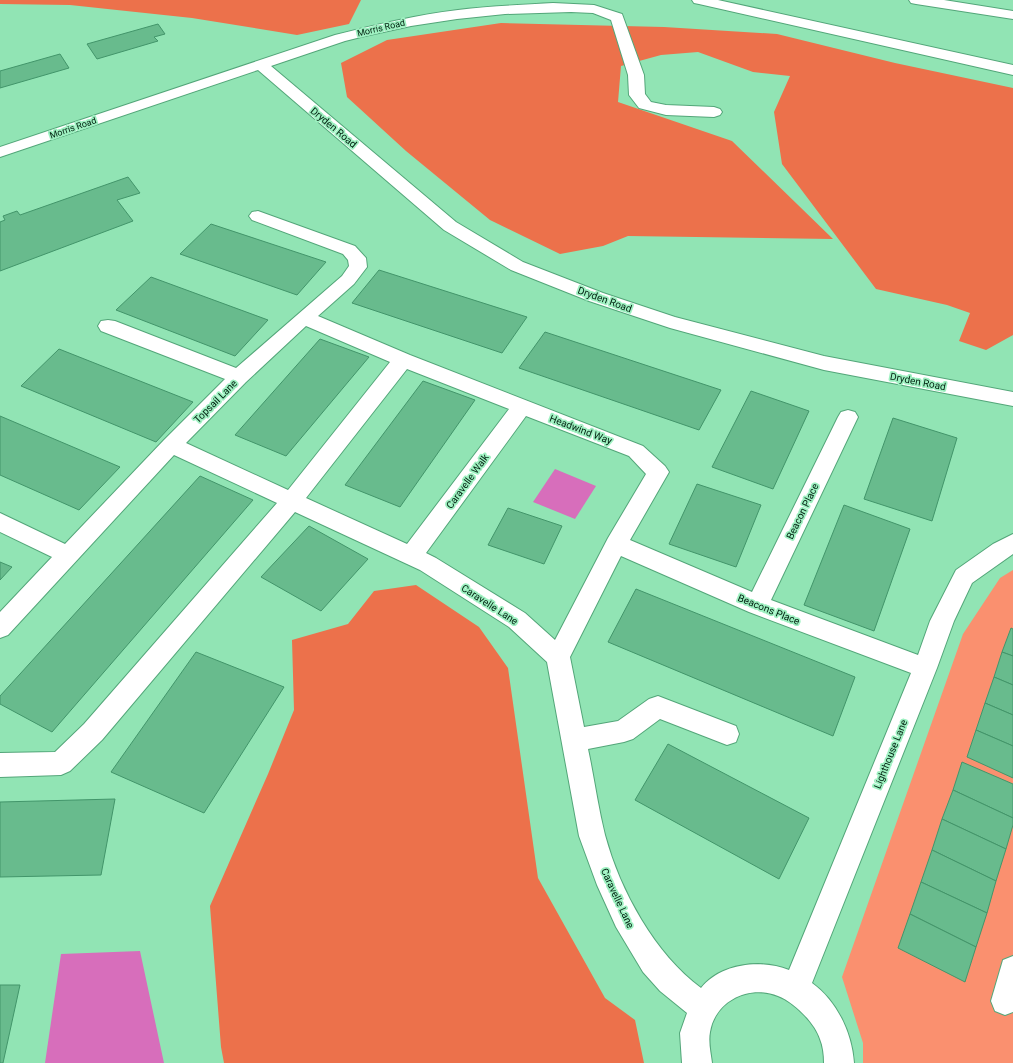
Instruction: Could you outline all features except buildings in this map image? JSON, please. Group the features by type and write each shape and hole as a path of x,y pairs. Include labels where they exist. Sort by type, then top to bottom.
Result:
{"main road":[{"path":"699,0 1013,70"},
{"path":"916,0 1013,15"},
{"name":"Morris Road","path":"0,152 340,38 385,26 437,16 491,10 545,8 593,9 617,17 636,75 637,96 645,105 666,110 714,112"},
{"name":"Dryden Road","path":"261,64 450,226 517,266 596,297 677,324 824,363 1013,399"},
{"name":"Topsail Lane","path":"0,628 171,445 239,377 348,280 358,267 357,258 349,250 258,216"},
{"name":"Headwind Way","path":"304,318 403,360 636,451 658,472 616,544 558,657"},
{"path":"108,326 239,377"},
{"path":"0,765 60,763 93,732 292,501 403,360"},
{"name":"Caravelle Walk","path":"411,556 522,406"},
{"name":"Beacon Place","path":"757,605 848,418"},
{"name":"Caravelle Lane","path":"171,445 428,564 517,620 558,657 592,836 625,918 653,962 666,977 703,1007"},
{"path":"0,522 68,555"},
{"name":"Lighthouse Lane","path":"796,988 925,668 942,621 964,577 1013,543"},
{"name":"Beacons Place","path":"616,544 757,605 925,668"},
{"path":"573,740 624,730 658,707 727,734"},
{"path":"1005,1001 1013,970"},
{"path":"697,1063 694,1050 695,1028 703,1007 716,991 734,981 754,977 775,979 796,988 816,1004 831,1026 839,1052 839,1063"}],"shaded area":[{"path":"0,0 361,0 349,24 297,35 192,18 70,5 0,4"},
{"path":"501,23 664,27 777,34 895,63 1013,88 1013,335 986,350 959,341 970,313 947,305 876,289 782,164 774,112 790,76 753,72 698,52 661,55 621,66 618,102 732,141 833,239 628,236 603,246 560,254 490,220 406,151 347,97 341,63 387,40"},
{"path":"555,469 596,486 575,519 533,502"},
{"path":"1013,570 1013,1063 863,1063 863,1043 842,977 963,634 1000,578"},
{"path":"416,585 479,627 508,668 538,878 605,998 635,1020 644,1063 224,1063 221,1047 210,906 268,774 294,710 292,640 348,624 374,591"},
{"path":"140,951 164,1063 45,1063 61,954"}]}
